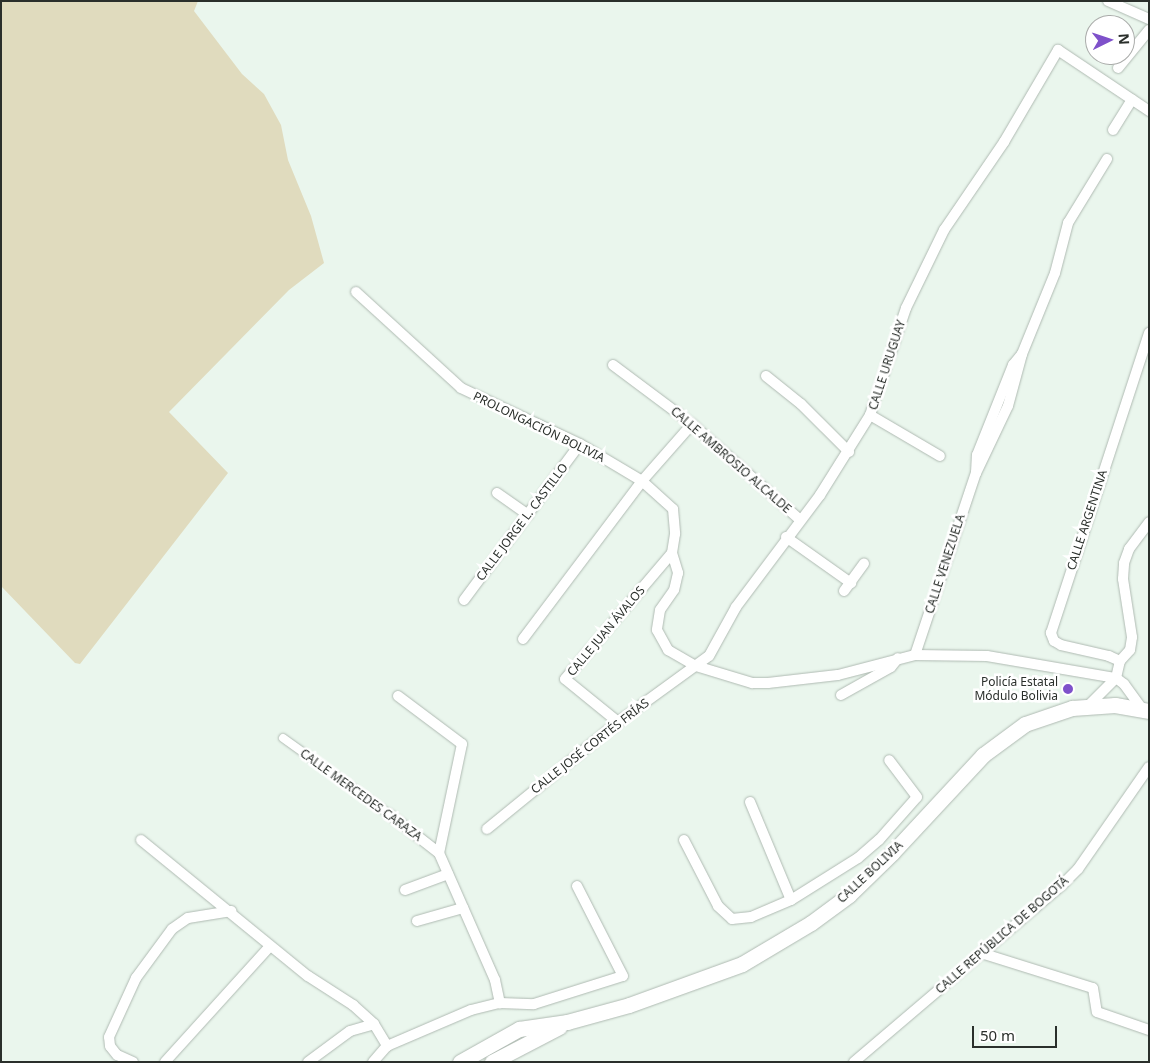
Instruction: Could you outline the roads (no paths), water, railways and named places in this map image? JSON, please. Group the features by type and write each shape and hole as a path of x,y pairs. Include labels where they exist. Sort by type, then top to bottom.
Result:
{"main road":[{"name":"CALLE BOLIVIA","path":"567,1022 629,1005 742,964 811,923 849,895 892,853 984,755 1025,724 1050,713 1087,707 1145,709"},
{"path":"460,1062 519,1029 567,1022"},
{"path":"492,1062 567,1022"}],"street":[{"path":"1108,1 1149,19"},
{"path":"1118,68 1149,30"},
{"name":"CALLE URUGUAY","path":"696,666 709,656 736,607 849,452 870,415 906,308 944,230 1004,142 1058,50 1132,100"},
{"path":"1114,130 1132,100 1149,111"},
{"name":"CALLE VENEZUELA","path":"916,655 976,473 1008,406 1022,354 1055,273 1068,223 1108,159"},
{"name":"PROLONGACIÓN BOLIVIA","path":"356,292 461,388 580,444 642,481 673,509 675,534 672,553 678,573 674,590 660,610 657,630 668,650 696,666 752,683 775,683 838,675 916,655 987,656 1116,678"},
{"name":"CALLE ARGENTINA","path":"1120,661 1109,656 1061,645 1054,641 1051,633 1149,333"},
{"name":"CALLE AMBROSIO ALCALDE","path":"613,365 692,424 800,520"},
{"path":"766,376 801,404 849,452"},
{"path":"870,415 940,456"},
{"path":"523,639 642,481 692,424"},
{"name":"CALLE JORGE L. CASTILLO","path":"464,600 580,444"},
{"path":"497,493 528,515"},
{"path":"1087,707 1116,678 1120,661 1130,650 1132,637 1123,579 1124,563 1129,549 1149,522"},
{"path":"786,537 847,587 864,563"},
{"name":"CALLE JUAN ÁVALOS","path":"618,722 565,679 672,553"},
{"path":"841,696 891,667 899,658"},
{"name":"CALLE JOSÉ CORTÉS FRÍAS","path":"487,829 618,722 696,666"},
{"path":"1116,678 1124,684 1145,709"},
{"name":"CALLE MERCEDES CARAZA","path":"398,696 462,744 439,853"},
{"name":"CALLE MERCEDES CARAZA","path":"283,738 389,814 439,853 495,980 500,1003"},
{"path":"684,840 718,906 732,919 751,917 791,900 858,858 878,840 917,797 888,760"},
{"name":"CALLE REPÚBLICA DE BOGOTÁ","path":"854,1062 1078,869 1149,767"},
{"path":"750,802 791,900"},
{"path":"141,840 231,911 270,946 374,1024 387,1046"},
{"path":"878,840 892,853"},
{"path":"405,890 448,874"},
{"path":"373,1062 387,1046 471,1010 500,1003 534,1004 579,992 623,976 577,886"},
{"path":"417,921 463,908"},
{"path":"132,1062 116,1055 110,1046 109,1036 136,978 172,929 188,918 231,911"},
{"path":"165,1062 270,946"},
{"path":"981,953 1093,988 1097,1012 1149,1030"},
{"path":"308,1062 350,1031 374,1024"}],"place":[{"name":"Policía Estatal Módulo Bolivia","path":"1068,689"}]}
